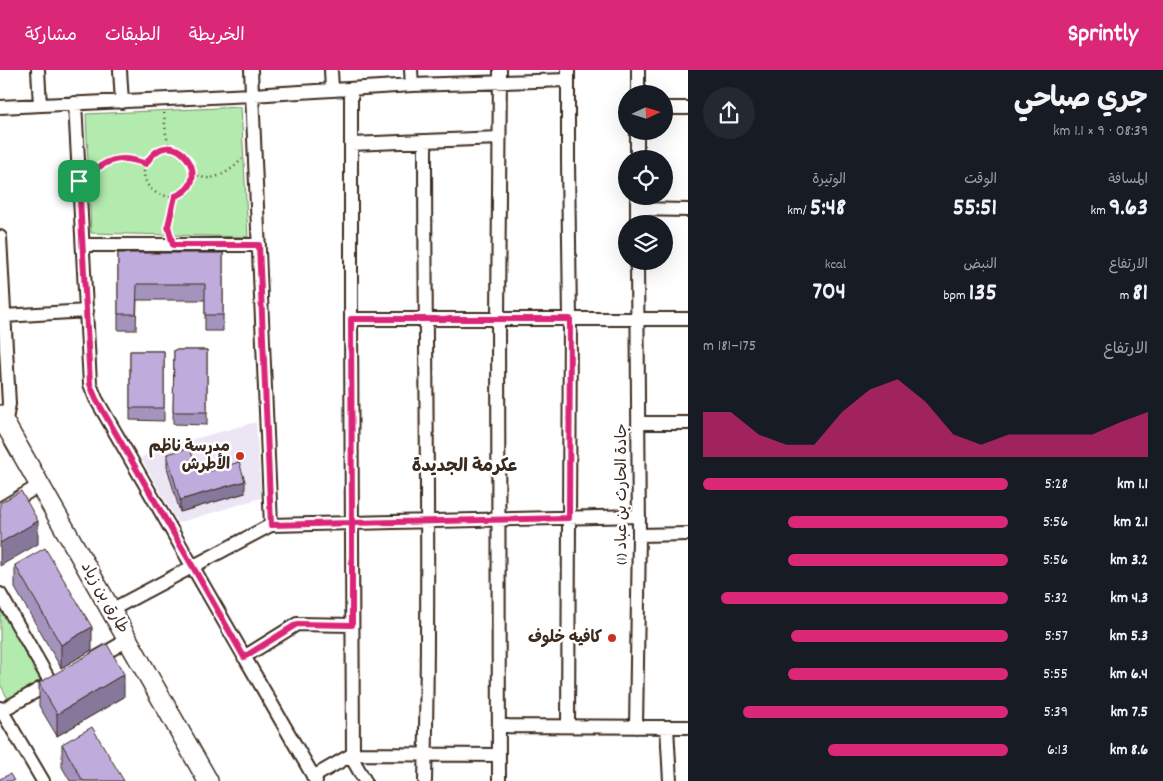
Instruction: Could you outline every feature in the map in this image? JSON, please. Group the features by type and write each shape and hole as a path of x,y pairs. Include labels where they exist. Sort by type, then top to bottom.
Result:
{"main road":[{"name":"طارق بن زياد","path":"3,420 208,781"}],"street":[{"path":"38,70 40,105"},
{"path":"120,70 122,102"},
{"path":"251,70 271,525"},
{"path":"331,70 332,90"},
{"path":"411,70 412,86"},
{"path":"638,70 638,85"},
{"path":"0,107 412,86 500,76 568,75 570,319 568,726"},
{"path":"499,781 498,319 500,76"},
{"path":"351,89 353,760 365,781"},
{"path":"75,104 90,384 96,399 314,779 353,754 498,755"},
{"path":"673,108 688,108"},
{"path":"351,144 500,138"},
{"path":"425,141 427,521 425,781"},
{"path":"637,205 637,215"},
{"path":"637,209 688,210"},
{"path":"0,237 9,404 3,420"},
{"path":"83,245 259,245"},
{"name":"جادة الحارث بن عباد (1)","path":"636,727 639,535 638,270"},
{"path":"4,316 87,311"},
{"path":"351,319 688,319"},
{"path":"638,423 688,423"},
{"path":"0,509 40,485"},
{"path":"112,610 271,525 639,516"},
{"path":"639,535 688,534"},
{"path":"0,594 51,683"},
{"path":"244,657 297,624 352,625"},
{"path":"85,664 128,640"},
{"path":"43,781 1,709 68,674"},
{"path":"499,726 688,728"},
{"path":"667,727 670,781"}],"path":[{"path":"164,100 166,134 170,148"},
{"path":"193,174 206,178 221,175 235,166 254,147"},
{"path":"170,148 183,152 191,162 193,174 191,183 175,196 165,196 152,191 145,178 144,170 146,164 154,153 162,149 170,148"},
{"path":"79,181 100,166 117,158 133,159 146,164"},
{"path":"173,245 168,226 175,196"}],"shaded area":[{"path":"256,422 261,498 178,523 141,458 153,450"}],"green space":[{"path":"241,107 248,237 91,233 86,114"},
{"path":"0,608 41,681 8,699 0,684"}],"building":[{"path":"118,253 223,253 223,315 205,315 205,284 137,284 136,314 118,314"},
{"path":"174,350 207,350 207,412 173,412"},
{"path":"130,351 164,351 164,408 130,408"},
{"path":"190,448 198,475 239,462 245,481 180,500 167,454"},
{"path":"21,491 38,521 0,543 0,503"},
{"path":"45,548 92,627 61,645 15,565"},
{"path":"107,644 124,674 57,714 39,683"},
{"path":"92,727 124,781 83,781 62,744"},
{"path":"10,774 14,781 0,781 0,779"}],"place":[{"name":"مدرسة ناظم الأطرش","path":"240,456"},
{"name":"كافيه خلوف","path":"612,638"}],"district":[{"name":"عكرمة الجديدة","path":"465,467"}],"route":[{"path":"79,181 90,384 96,399 244,657 297,624 352,625 352,523 569,518 570,319 351,319 352,523 271,525 259,245 173,245 168,226 175,196 188,187 193,174 191,162 183,152 178,150 162,149 154,153 146,164 133,159 117,158 100,166 79,181"}]}
